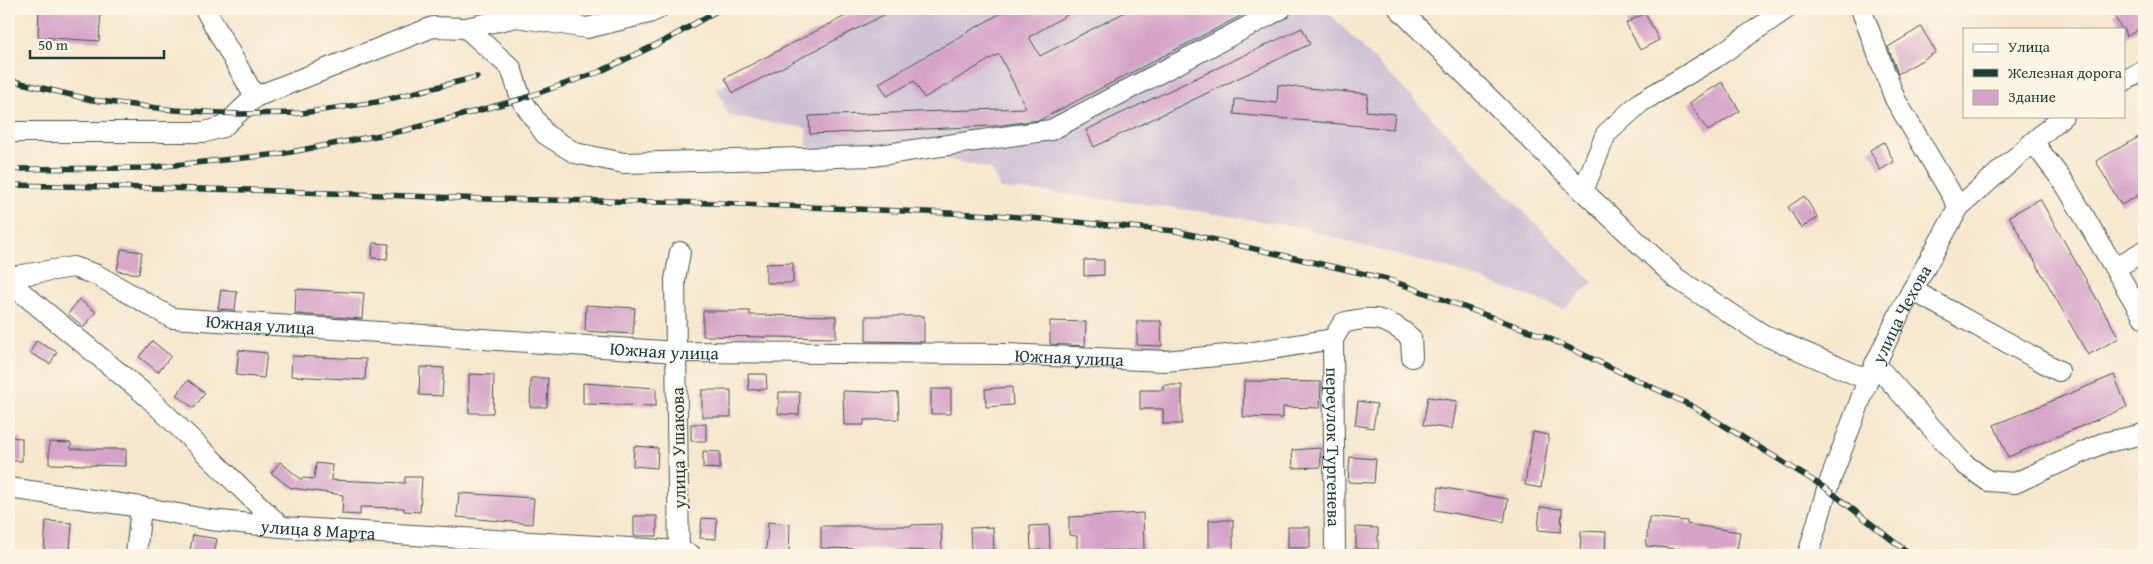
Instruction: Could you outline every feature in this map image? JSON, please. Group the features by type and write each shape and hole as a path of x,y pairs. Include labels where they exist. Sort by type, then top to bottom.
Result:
{"street":[{"path":"205,9 255,97"},
{"path":"9,132 205,132 223,127 255,97 433,27 466,28 517,17 587,28 649,13 658,9"},
{"path":"466,28 511,68 521,99 545,134 575,153 624,163 873,156 1052,130 1281,9"},
{"path":"1399,9 1583,191 1676,278 1762,334 1871,372 1963,463 1988,481 2015,483 2103,443 2144,434"},
{"path":"1583,191 1606,134 1640,102 1715,58 1786,9"},
{"path":"1861,9 1895,99 1959,206"},
{"path":"2126,80 2144,70"},
{"name":"улица Чехова","path":"1808,555 1826,489 1871,372 1912,290 1959,206 2061,118"},
{"path":"2033,142 2065,184 2144,318"},
{"path":"2115,268 2144,251"},
{"name":"улица Ушакова","path":"680,252 675,280 683,554"},
{"name":"Южная улица","path":"9,277 74,267 97,274 172,318 677,352 1005,354 1165,361 1247,353 1334,339"},
{"path":"9,282 147,396 281,527"},
{"path":"1912,290 2059,371"},
{"path":"1334,339 1343,323 1362,318 1381,319 1396,325 1411,338 1412,357"},
{"name":"переулок Тургенева","path":"1334,339 1334,555"},
{"name":"улица 8 Марта","path":"9,488 140,507 210,520 281,527 683,554"},
{"path":"136,555 140,507"}],"shaded area":[{"path":"871,9 1325,9 1593,282 1564,309 1457,271 1359,245 1305,228 1190,210 1049,192 1000,189 991,169 893,147 821,151 807,146 806,128 729,116 717,89"}],"building":[{"path":"39,9 101,10 99,41 38,37"},
{"path":"859,9 895,9 733,93 725,78"},
{"path":"1008,9 1077,9 1029,37 1040,56 1131,9 1254,9 1040,120 993,126 810,134 809,116 1026,108 999,54 924,98 914,81 887,96 879,83"},
{"path":"2122,9 2137,9 2144,21 2144,26 2126,37 2126,28 2121,28 2113,14"},
{"path":"1645,13 1659,40 1640,50 1626,23"},
{"path":"1921,27 1936,52 1898,74 1888,47"},
{"path":"1302,28 1310,44 1094,147 1086,130"},
{"path":"1722,82 1740,111 1708,131 1689,103"},
{"path":"1278,85 1368,94 1366,111 1395,114 1393,129 1234,114 1235,99 1277,103"},
{"path":"2144,134 2144,192 2121,205 2096,161"},
{"path":"1884,142 1894,162 1880,170 1870,150"},
{"path":"1804,196 1818,218 1801,228 1788,207"},
{"path":"2040,199 2119,338 2088,355 2009,216"},
{"path":"373,243 389,244 387,259 372,258"},
{"path":"121,249 142,252 139,274 117,271"},
{"path":"1084,260 1104,260 1104,275 1084,276"},
{"path":"793,263 793,283 766,283 766,264"},
{"path":"296,289 364,293 362,319 295,314"},
{"path":"221,290 237,292 235,310 218,309"},
{"path":"79,299 96,312 84,327 68,314"},
{"path":"586,305 635,308 633,334 585,331"},
{"path":"703,311 750,311 750,315 836,316 836,338 703,336"},
{"path":"866,316 924,316 924,342 866,341"},
{"path":"1050,321 1086,322 1085,346 1050,344"},
{"path":"1137,321 1161,321 1162,346 1137,345"},
{"path":"36,341 57,352 50,364 30,353"},
{"path":"152,341 171,356 158,372 139,357"},
{"path":"239,350 267,353 264,378 236,375"},
{"path":"292,356 366,359 365,380 291,376"},
{"path":"420,367 444,368 442,396 419,395"},
{"path":"469,374 494,375 493,413 469,413"},
{"path":"748,374 766,374 767,389 749,390"},
{"path":"2114,375 2127,407 2008,457 1994,425"},
{"path":"531,378 548,378 547,407 530,407"},
{"path":"188,380 205,393 194,408 176,395"},
{"path":"1244,381 1321,382 1320,408 1283,407 1283,418 1243,417"},
{"path":"583,383 656,388 656,406 583,404"},
{"path":"1163,385 1182,385 1182,424 1163,424 1163,409 1140,409 1140,390 1163,390"},
{"path":"1012,387 1013,405 986,407 985,389"},
{"path":"931,389 951,389 951,414 931,414"},
{"path":"702,390 731,390 731,417 702,417"},
{"path":"843,391 898,393 899,419 864,420 864,425 844,425"},
{"path":"779,392 800,392 799,415 778,414"},
{"path":"1428,397 1457,401 1452,429 1423,425"},
{"path":"1358,401 1377,404 1373,428 1355,425"},
{"path":"691,424 706,424 706,441 691,441"},
{"path":"1533,432 1549,435 1541,488 1525,485"},
{"path":"9,437 22,438 22,461 9,461"},
{"path":"49,442 71,443 71,449 126,449 126,466 49,464"},
{"path":"634,446 658,448 657,468 633,466"},
{"path":"1320,448 1321,467 1293,468 1292,450"},
{"path":"703,451 720,452 720,469 703,468"},
{"path":"1350,457 1376,459 1374,483 1348,482"},
{"path":"280,462 302,480 302,478 314,479 316,463 332,465 331,480 405,483 405,477 422,477 420,512 404,511 404,508 360,507 360,515 342,514 343,495 291,488 271,473"},
{"path":"1439,487 1508,499 1504,522 1435,510"},
{"path":"459,493 534,498 532,524 457,517"},
{"path":"1540,507 1562,509 1561,532 1538,530"},
{"path":"1143,513 1144,550 1077,551 1077,536 1069,535 1069,517"},
{"path":"634,516 657,516 657,536 634,536"},
{"path":"1649,517 1687,521 1687,524 1740,532 1736,555 1708,555 1709,552 1646,546"},
{"path":"702,518 717,519 716,539 700,538"},
{"path":"1209,520 1233,520 1233,550 1209,551"},
{"path":"46,521 72,523 70,551 44,550"},
{"path":"768,522 790,524 789,554 766,552"},
{"path":"941,524 942,551 821,548 821,526 912,526"},
{"path":"1049,525 1050,550 1031,550 1030,526"},
{"path":"993,527 994,550 971,551 970,528"},
{"path":"1288,527 1310,527 1310,548 1288,548"},
{"path":"1356,527 1378,528 1378,549 1356,549"},
{"path":"1581,531 1606,532 1605,555 1580,555"},
{"path":"193,535 217,539 214,555 189,555"}],"railway":[{"path":"9,169 146,168 280,154 407,130 521,99 599,72 668,39 720,9"},
{"path":"9,80 92,100 174,110 238,114 302,113 377,102 477,77"},
{"path":"9,185 250,190 486,199 715,203 996,215 1176,231 1387,279 1546,337 1692,406 1827,489 1911,555"}]}
